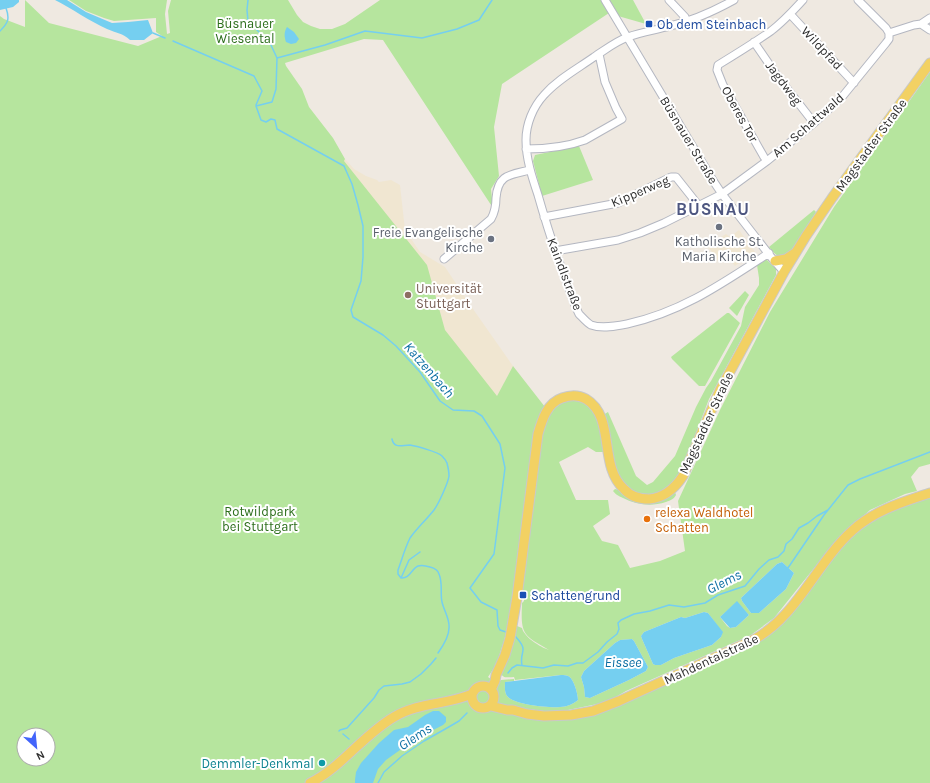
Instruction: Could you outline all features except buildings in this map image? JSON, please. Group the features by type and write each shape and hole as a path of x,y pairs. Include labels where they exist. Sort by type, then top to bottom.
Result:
{"main road":[{"name":"Magstadter Straße","path":"490,695 510,638 517,597 538,434 545,412 554,402 567,396 584,398 596,408 602,419 612,473 618,483 626,491 638,497 653,498 665,494 675,486 683,476 718,395 796,252 832,198 930,63"},
{"path":"775,261 786,258 796,252"},
{"name":"Mahdentalstraße","path":"473,698 475,706 481,708 487,708 490,695 507,710 513,710 531,715 553,716 571,715 593,711 619,701 753,640 768,631 781,619 840,543 853,529 868,518 885,509 930,493"},
{"path":"310,783 321,777 338,764 388,721 408,710 434,703 465,702 473,698 476,688 490,695"}],"street":[{"name":"Büsnauer Straße","path":"605,0 722,194 784,272"},
{"path":"669,0 687,21"},
{"path":"627,37 687,21 734,0"},
{"path":"754,42 772,30 803,0"},
{"path":"858,0 886,28 889,33 922,24 930,18"},
{"name":"Wildpfad","path":"790,14 854,83"},
{"path":"922,24 930,30"},
{"name":"Am Schattwald","path":"555,251 618,240 640,233 700,206 722,194 767,161 830,109 854,83 886,43 889,39 889,33"},
{"name":"Kaindlstraße","path":"627,37 554,84 535,108 528,124 526,150 530,170 555,251 580,314 591,324 599,326 609,327 640,321 690,302 769,253"},
{"name":"Oberes Tor","path":"754,42 718,65 717,70 723,85 767,161"},
{"name":"Jagdweg","path":"754,42 778,77 814,123"},
{"path":"526,150 544,149 579,142 622,120 605,82 599,54"},
{"path":"444,259 492,219 495,212 497,191 504,178 512,174 530,170"},
{"name":"Kipperweg","path":"544,218 618,203 672,177 676,177 700,206"}],"shaded area":[{"name":"Universität Stuttgart","path":"345,159 354,169 366,176 379,182 391,180 400,185 405,230 420,252 445,267 513,366 477,435 326,179"},
{"path":"739,230 755,252 735,266 726,256 718,261 707,245 726,234 730,237"}],"green space":[{"name":"Rotwildpark bei Stuttgart","path":"25,0 49,23 138,46 162,36 156,32 156,18 114,21 86,11 69,0 167,0 165,14 167,34 170,33 168,11 171,0 288,0 303,22 320,29 332,29 345,24 380,0 601,0 609,13 502,84 494,127 499,176 491,189 493,208 383,40 364,39 285,63 302,89 309,107 333,138 345,159 344,161 427,265 445,330 497,396 513,366 545,407 535,428 509,621 496,665 488,677 497,683 501,680 514,679 514,681 505,682 505,692 512,700 525,704 548,707 565,706 578,700 575,687 570,677 561,675 515,680 514,677 504,677 501,673 515,638 517,626 522,628 526,635 541,647 549,650 530,638 524,631 522,623 522,603 524,599 521,588 539,445 543,426 552,409 563,401 574,400 583,402 593,410 598,420 604,452 596,452 588,447 559,462 576,500 608,500 610,514 593,526 602,541 618,545 630,568 660,561 685,551 678,501 720,410 770,312 834,207 930,72 930,464 919,467 911,477 917,491 905,494 870,510 831,547 774,618 751,635 626,691 607,702 552,712 527,709 524,717 539,720 563,720 594,714 616,706 762,638 774,631 785,619 851,535 876,516 904,504 930,496 930,783 0,783 0,16 25,27","holes":["782,562 794,573 786,589 759,613 751,613 741,598 777,564","737,602 749,615 736,627 730,628 720,617","704,612 708,613 722,632 721,637 712,645 674,658 661,665 653,664 641,636 644,632 681,617 685,618","632,639 634,641 648,667 646,671 590,698 585,697 581,677 584,671 620,640"]},
{"path":"609,0 633,0 646,24 618,16"},
{"path":"579,146 593,180 542,196 533,161 535,155"},
{"path":"814,210 816,212 789,254 779,257 773,252 769,247"},
{"path":"764,260 767,260 776,269 776,275 709,399 682,470 671,485 659,493 639,494 634,492 628,488 617,475 603,415 608,412 636,476 647,485 653,482 675,456 696,407 741,326 745,307 759,285 757,265"},
{"path":"745,291 749,295 737,316 729,308"},
{"path":"727,313 729,313 740,323 705,386 699,386 671,357"},
{"path":"615,489 619,490 626,497 675,492 676,495 666,502 644,504 628,500 615,494 613,491"}],"water":[{"path":"0,0 19,0 19,2 13,7 0,10"},
{"path":"55,0 67,0 86,12 112,23 148,20 153,33 144,40 130,40 122,34 107,29"},
{"path":"287,27 294,32 299,39 296,43 291,44 286,42 285,31"},
{"path":"782,562 794,573 786,589 759,613 751,613 741,598 777,564"},
{"path":"737,601 749,615 736,627 730,628 720,617"},
{"path":"704,612 708,613 723,632 721,637 712,645 674,658 661,665 653,664 641,636 644,632 681,617 685,618"},
{"name":"Eissee","path":"632,639 648,667 646,671 590,698 585,697 581,677 584,671 615,643 620,640"},
{"path":"561,675 570,677 574,683 577,694 578,700 567,706 548,707 525,704 512,700 506,694 505,682"},
{"path":"433,711 439,711 446,717 446,722 443,725 414,740 386,760 378,769 373,783 355,783 356,772 361,763 379,743 394,730 408,727"}],"waterway":[{"name":"Katzenbach","path":"248,0 248,21 270,43 277,58 276,89 272,102 256,106 261,120 266,122 271,119 275,120 277,129 344,166 352,184 363,226 361,281 351,310 353,317 383,335 396,346 420,372 440,401 453,410 474,411 482,416 500,444 505,468 494,554 470,588 481,602 497,610 498,626 500,630 506,632"},
{"path":"277,58 325,45 365,31 422,38 457,29 479,20 492,0"},
{"path":"0,31 8,21 6,8"},
{"path":"153,33 165,38"},
{"path":"173,41 254,76 262,91 256,105"},
{"path":"392,439 396,445 410,445 440,454 447,463 449,476 441,498 434,510 410,538 398,570 398,574 401,578 404,578 416,567 426,566 436,569 440,577 442,602 448,618 449,631 447,638 438,653"},
{"name":"Glems","path":"787,569 824,515 848,485 930,452"},
{"name":"Glems","path":"508,673 517,665 543,668 554,665 568,666 583,663 598,652 617,634 619,629 618,623 621,620 634,614 669,605 684,607 705,603 718,595 745,586 759,569 769,560 778,557 784,551 786,544 792,539 799,528 828,510"},
{"path":"401,578 409,560 420,552"},
{"name":"Katzenbach","path":"515,636 523,648 521,660 522,665"},
{"path":"339,731 347,728 384,686 410,682 421,674 436,658"},
{"name":"Glems","path":"378,783 384,772 402,756 424,741 459,721 467,713"},
{"path":"343,734 349,739"}],"place":[{"name":"Ob dem Steinbach","path":"649,24"},
{"name":"Katholische St. Maria Kirche","path":"719,227"},
{"name":"Freie Evangelische Kirche","path":"491,239"},
{"name":"Universität Stuttgart","path":"408,295"},
{"name":"relexa Waldhotel Schatten","path":"647,519"},
{"name":"Schattengrund","path":"523,595"},
{"name":"Demmler-Denkmal","path":"322,763"}],"district":[{"name":"BÜSNAU","path":"713,209"}],"park label":[{"name":"Büsnauer Wiesental","path":"245,30"}]}
